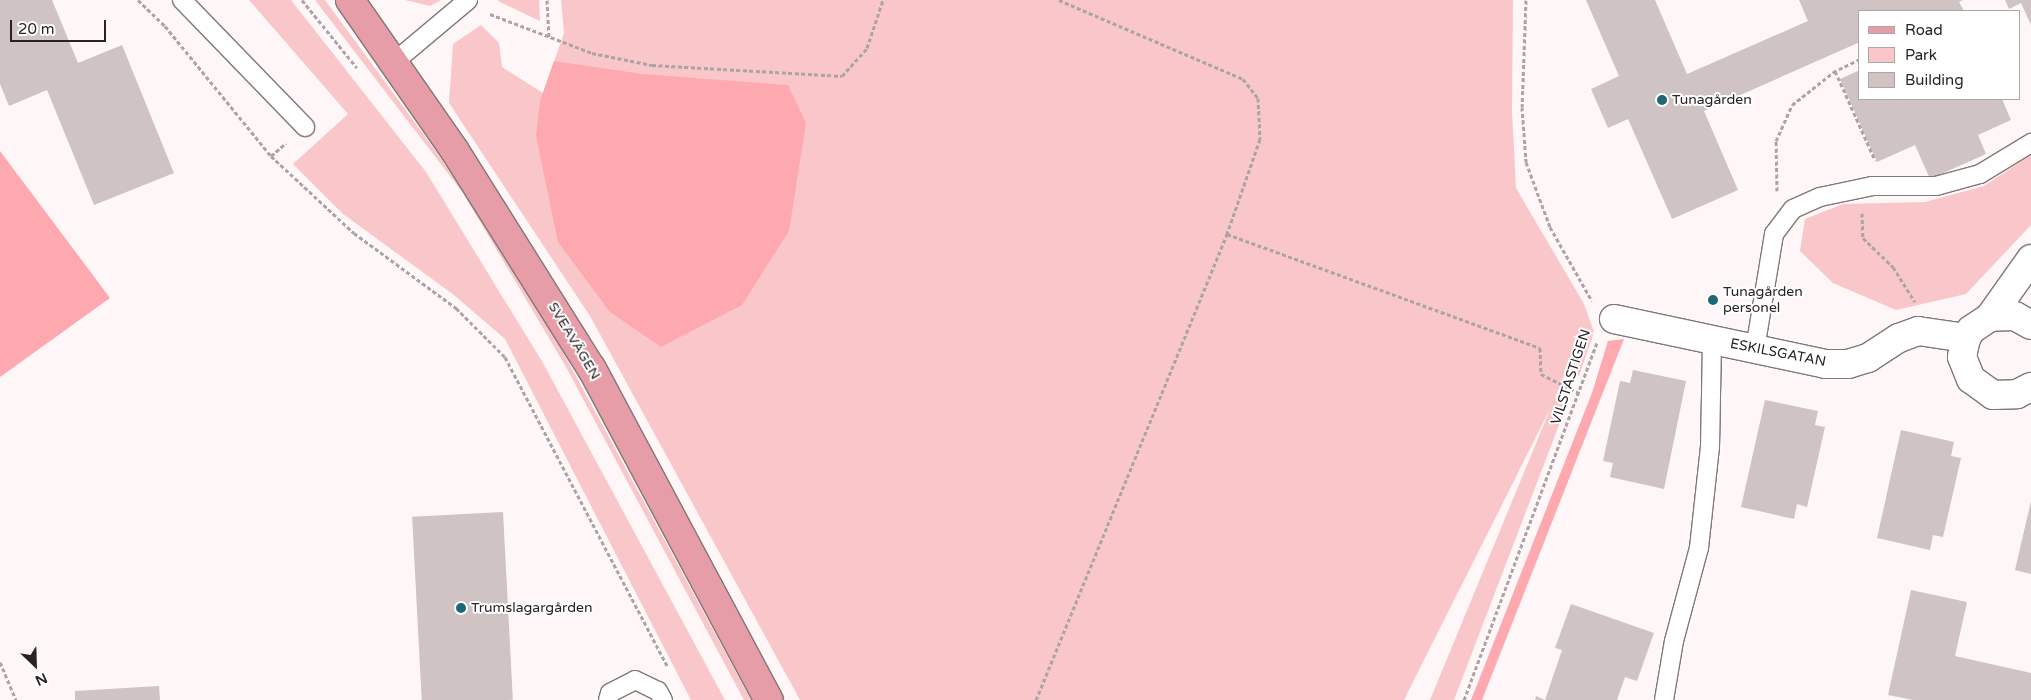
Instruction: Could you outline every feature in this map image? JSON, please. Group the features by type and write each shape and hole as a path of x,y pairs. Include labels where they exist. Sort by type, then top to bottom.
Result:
{"main road":[{"name":"SVEAVÄGEN","path":"350,0 511,236 592,369 769,700"}],"street":[{"path":"2026,393 1993,395 1971,380 1962,357 1966,338 1971,330 1990,317 2031,259"},
{"path":"1990,317 2015,316 2031,325"},
{"name":"ESKILSGATAN","path":"1603,323 1712,340 1825,364 1848,364 1868,358 1899,338 1918,331 1966,338"}],"lane":[{"path":"182,0 305,127"},
{"path":"393,63 467,2"},
{"path":"1755,349 1774,234 1793,208 1820,197 1866,187 1936,186 1980,174 2031,143"},
{"path":"1664,700 1674,641 1699,548 1710,447 1712,340"},
{"path":"608,700 610,693 636,680 658,690 662,700"}],"path":[{"path":"138,0 165,26 271,156 354,233 456,308 505,356 670,673"},
{"path":"547,0 549,37"},
{"path":"467,2 592,53 652,65 842,76 867,48 882,0"},
{"path":"1036,700 1227,234 1260,139 1258,98 1243,79 1059,0"},
{"path":"1526,0 1522,107 1526,162 1550,227 1603,323"},
{"path":"1786,218 1775,183 1776,141 1792,105 1835,71 1858,60"},
{"path":"1835,71 1886,186"},
{"path":"1866,187 1860,222 1863,238 1893,267 1919,308"},
{"path":"1227,234 1540,348 1541,374 1579,393"},
{"name":"VILSTASTIGEN","path":"1464,700 1579,393 1603,323"},
{"path":"0,662 16,700"}],"green space":[{"path":"249,0 291,0 426,172 543,363 725,700 691,700 505,339 454,295 343,214 293,164 348,114"},
{"path":"315,0 325,0 443,161 537,304 751,700 744,700 566,367 463,193"},
{"path":"405,0 441,0 430,6"},
{"path":"539,0 540,21 498,1"},
{"path":"561,0 1513,0 1512,112 1516,188 1584,304 1594,332 1579,376 1564,376 1555,398 1567,404 1454,700 1430,700 1551,407 1404,700 800,700 590,316 449,103 453,44 481,25 499,43 502,67 543,93 564,33"},
{"path":"2031,155 2031,225 1966,294 1896,310 1833,283 1800,251 1805,219 1843,204 1925,202 1984,186"}],"shaded area":[{"path":"554,61 642,74 788,85 806,123 789,231 742,305 661,347 610,312 558,242 536,136 540,101"},
{"path":"0,151 110,298 0,377"},
{"path":"1624,339 1482,700 1471,700 1592,393 1608,341"}],"building":[{"path":"0,0 52,0 78,63 122,45 174,173 94,205 47,90 9,106 0,84"},
{"name":"Tunagården","path":"1586,0 1655,0 1687,74 1808,21 1799,0 1963,0 1959,2 1963,10 1858,10 1858,43 1704,111 1738,190 1672,219 1628,119 1608,128 1591,89 1619,76"},
{"path":"2005,0 2031,0 2031,25 2021,3 2009,9"},
{"path":"1858,71 1858,100 2002,100 2011,120 1978,135 1986,154 1930,179 1915,145 1877,162 1840,79"},
{"path":"1633,370 1686,381 1664,489 1610,477 1613,463 1603,461 1620,381 1630,383"},
{"path":"1765,400 1818,411 1815,425 1825,427 1807,507 1797,504 1794,519 1741,507"},
{"path":"1901,430 1954,442 1951,456 1961,458 1943,537 1933,535 1930,550 1877,538"},
{"path":"2031,501 2031,574 2015,570"},
{"name":"Trumslagargården","path":"503,512 513,700 422,700 412,517"},
{"path":"1911,590 1967,602 1955,656 2031,673 2031,700 1913,700 1888,695"},
{"path":"1571,604 1654,633 1637,681 1625,677 1617,700 1545,700 1562,650 1555,648"},
{"path":"159,686 160,700 75,700 75,691"},
{"path":"1536,696 1545,700 1535,700"}],"place":[{"name":"Tunagården","path":"1662,100"},
{"name":"Tunagården personel","path":"1713,300"},
{"name":"Trumslagargården","path":"461,608"}]}
